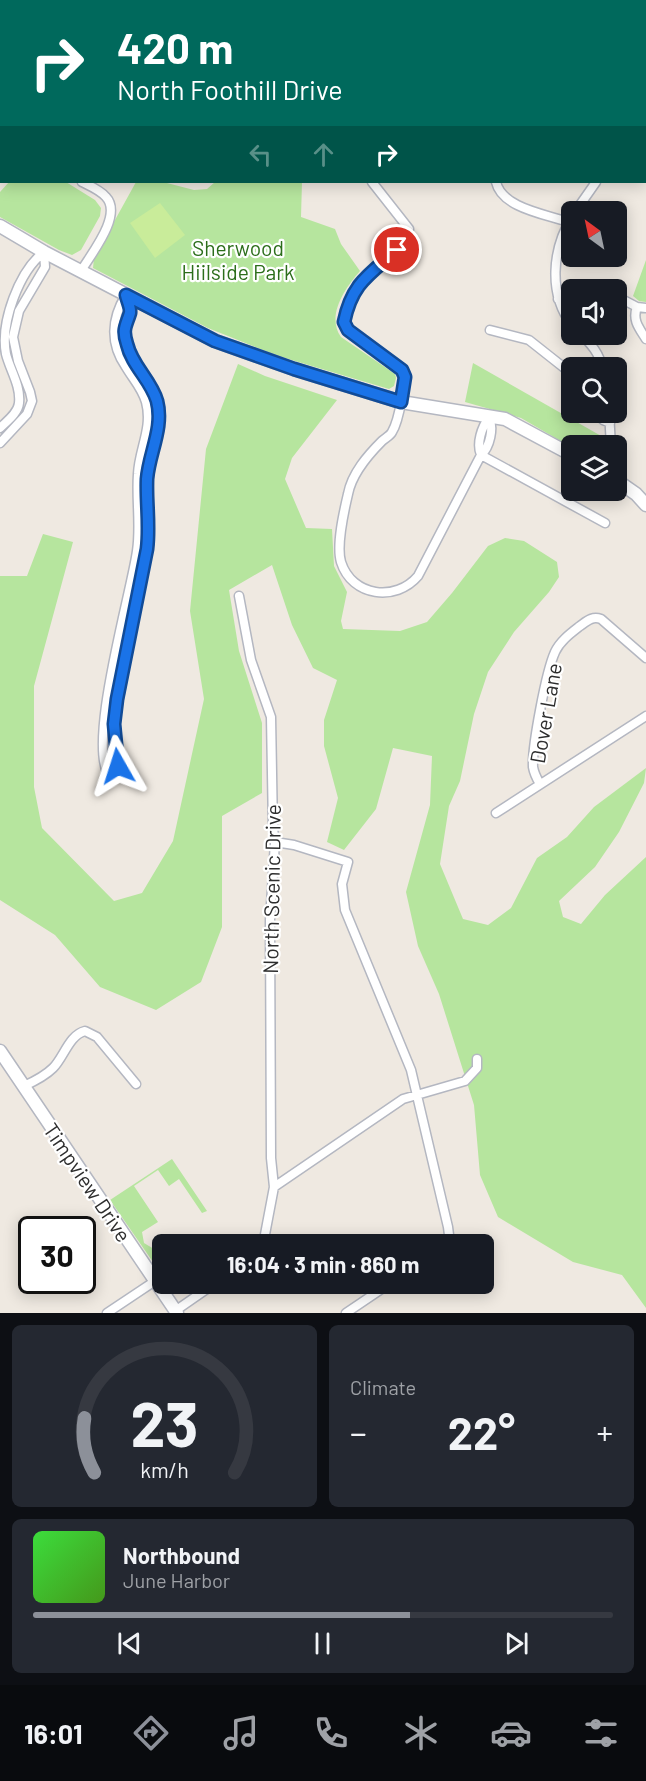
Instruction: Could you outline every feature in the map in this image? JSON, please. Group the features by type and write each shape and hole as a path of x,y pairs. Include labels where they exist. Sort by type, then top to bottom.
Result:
{"street":[{"path":"373,183 409,229 407,242 358,284 347,308 344,322 348,330 402,370 405,377 401,402 392,417 383,441 365,460 351,482 348,492 340,552 342,562 352,580 360,586 380,593 398,590 414,581 481,455 486,451 492,425 489,417"},
{"path":"496,183 501,193 511,203 561,217"},
{"path":"582,201 595,183"},
{"path":"81,271 112,214 107,198 94,185"},
{"path":"0,226 44,252 215,341 294,369 401,402 505,419 561,449"},
{"path":"561,240 554,279 561,305"},
{"path":"0,428 16,411 20,401 4,346 3,329 6,313 34,259 44,252"},
{"path":"0,443 22,420 30,407 30,392 18,361 13,337 19,311 45,267 44,252"},
{"path":"126,295 130,312 125,330 130,354 153,390 158,406 158,432 149,466 147,549 114,724 118,774 111,778 105,767 103,725 137,551 140,524 138,472 148,429 147,405 140,387 116,350 114,329 118,308 126,295"},
{"path":"627,301 642,308 636,322 646,339"},
{"path":"114,329 125,330"},
{"path":"490,330 529,340 561,365"},
{"path":"610,423 610,435"},
{"path":"481,455 605,523"},
{"path":"627,488 646,506"},
{"path":"138,492 148,492"},
{"name":"North Scenic Drive","path":"239,596 251,660 271,717 275,842 270,920 271,1158 274,1187 265,1234"},
{"name":"Dover Lane","path":"540,784 533,771 533,757 548,676 555,651 568,634 589,619 596,617 646,658"},
{"path":"496,813 646,716"},
{"path":"275,842 294,844 348,862 342,884 345,910 411,1070 449,1234"},
{"path":"24,1086 42,1077 54,1067 78,1033 85,1031 97,1037 136,1084"},
{"name":"Timpview Drive","path":"0,1052 152,1277"},
{"path":"274,1187 403,1099 465,1081 477,1068 477,1059"},
{"path":"107,1313 152,1283"},
{"name":"Timpview Drive","path":"164,1294 176,1312"},
{"path":"176,1312 200,1294"},
{"path":"346,1313 374,1294"}],"green space":[{"path":"8,183 68,183 95,200 101,208 100,216 81,250 72,255 0,217 0,192"},
{"name":"Sherwood Hiilside Park","path":"135,183 167,183 194,190 207,189 214,183 302,183 301,217 335,229 341,244 360,271 339,302 336,311 337,329 341,337 395,374 394,386 389,389 275,355 208,328 93,268 94,258"},
{"path":"160,203 185,235 155,258 130,223"},
{"path":"646,260 646,302 639,301 633,296"},
{"path":"473,363 561,413 561,423 578,423 599,435 561,435 561,441 521,418 465,402"},
{"path":"238,364 265,376 337,400 292,458 285,479 306,528 332,529 334,566 347,592 341,621 343,629 400,631 427,622 488,546 505,538 524,541 557,562 559,577 514,632 488,672 474,714 460,781 449,806 440,864 463,919 488,925 511,908 537,858 567,837 594,807 646,768 644,783 619,832 595,867 559,901 563,917 581,924 605,895 646,857 646,1308 622,1275 573,1262 498,1217 480,1175 474,1105 439,994 418,946 406,892 430,805 432,756 393,748 376,809 344,850 327,842 338,798 324,746 324,720 337,680 313,668 292,625 272,565 229,590 239,651 262,723 262,793 222,816 222,927 201,982 156,1010 100,987 55,935 0,900 0,576 27,576 43,534 73,542 34,686 34,787 42,828 114,901 142,893 173,841 204,699 190,611 206,449"},
{"path":"172,1159 207,1211 202,1213 179,1179 169,1186 158,1170 134,1186 158,1222 142,1232 144,1243 152,1248 152,1261 110,1200"}],"route":[{"path":"118,766 114,724 147,549 149,530 147,479 159,423 158,406 153,390 133,360 126,344 125,325 130,312 126,295 215,341 294,369 401,402 405,377 402,370 348,330 344,322 347,308 358,284 397,250"}]}
